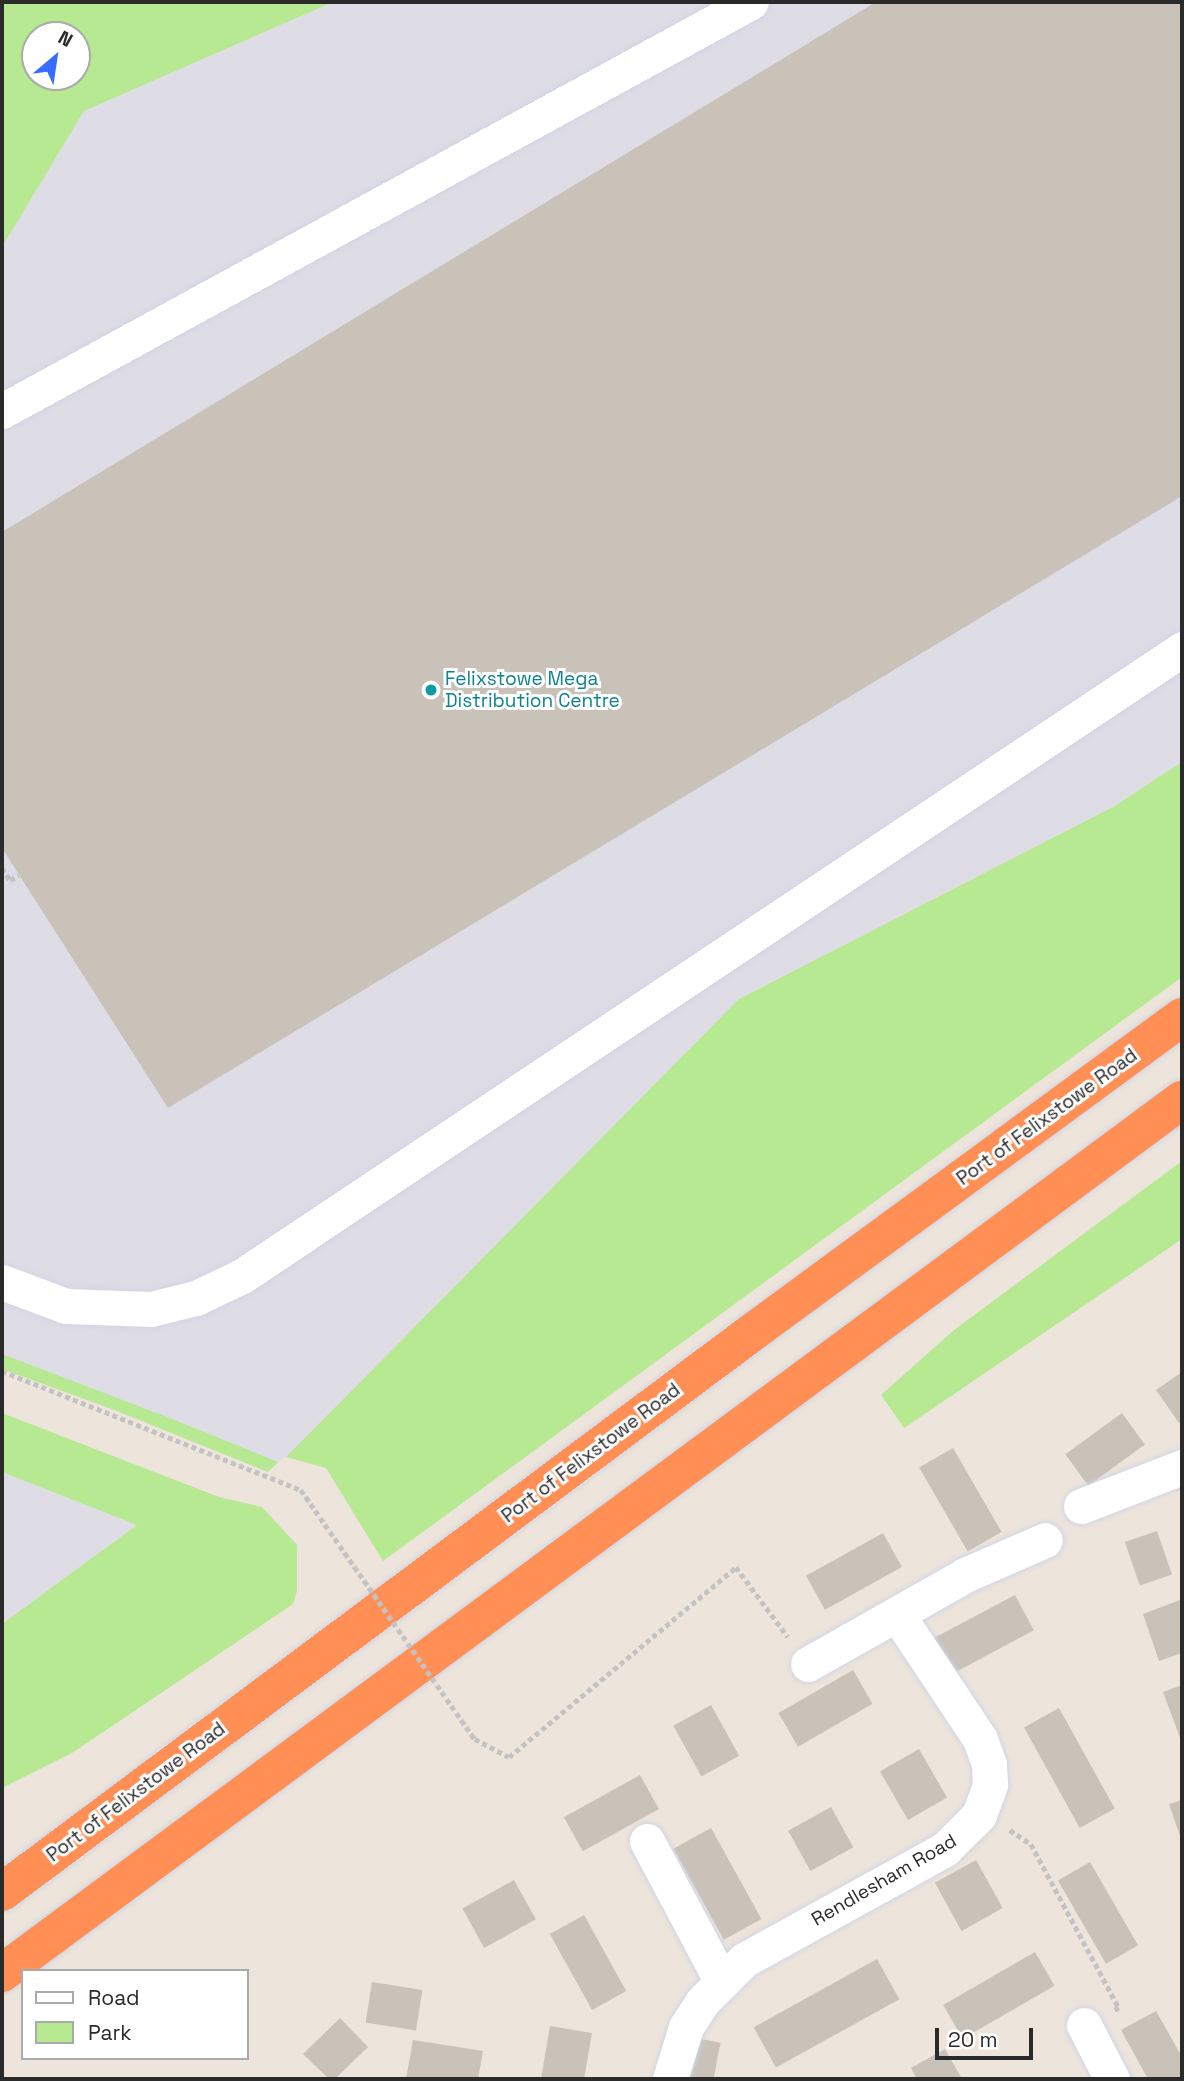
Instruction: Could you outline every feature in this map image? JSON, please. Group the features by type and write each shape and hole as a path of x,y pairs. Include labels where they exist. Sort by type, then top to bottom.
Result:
{"highway":[{"name":"Port of Felixstowe Road","path":"2,1892 750,1334 1182,1017"},
{"path":"2,1973 1182,1100"}],"street":[{"path":"2,411 751,2"},
{"path":"2,1282 66,1306 151,1309 196,1298 242,1276 1182,649"},
{"path":"1081,1506 1182,1466"},
{"path":"808,1664 965,1575 1045,1540"},
{"name":"Rendlesham Road","path":"670,2079 686,2027 720,1980 744,1960 944,1849 979,1815 990,1784 989,1765 980,1739 897,1614"},
{"path":"647,1841 720,1980"},
{"path":"1084,2025 1112,2079"}],"path":[{"path":"2,867 10,880 19,875"},
{"path":"2,1371 301,1490 475,1739 509,1757 736,1567 808,1664"},
{"path":"979,1815 1031,1844 1119,2008 1084,2025"}],"shaded area":[{"path":"333,2 1182,2 1182,762 1113,807 739,999 286,1457 278,1462 2,1354 2,247 84,111"},
{"path":"2,1472 137,1525 2,1624"}],"green space":[{"path":"2,2 333,2 84,111 2,247"},
{"path":"1182,762 1182,977 383,1561 326,1468 286,1457 739,999 1113,807"},
{"path":"1182,1161 1182,1239 904,1428 881,1395 954,1330"},
{"path":"2,1354 278,1462 268,1472 117,1411 2,1369"},
{"path":"2,1413 219,1497 262,1507 297,1545 297,1591 293,1604 72,1753 2,1788 2,1624 137,1525 2,1472"}],"building":[{"name":"Felixstowe Mega Distribution Centre","path":"876,2 1182,2 1182,496 168,1108 2,848 2,532"},
{"path":"1182,1372 1182,1421 1179,1423 1156,1390"},
{"path":"1122,1413 1145,1445 1088,1486 1065,1454"},
{"path":"953,1448 1002,1532 968,1552 919,1468"},
{"path":"1157,1531 1172,1574 1140,1586 1125,1542"},
{"path":"883,1533 902,1567 825,1610 806,1576"},
{"path":"1015,1595 1034,1630 949,1675 930,1640"},
{"path":"1180,1600 1182,1653 1159,1661 1143,1614"},
{"path":"853,1670 873,1704 798,1747 779,1713"},
{"path":"1182,1685 1182,1743 1163,1692"},
{"path":"711,1705 739,1756 702,1777 673,1726"},
{"path":"1059,1708 1115,1809 1080,1828 1024,1727"},
{"path":"919,1749 947,1797 908,1820 880,1772"},
{"path":"640,1775 659,1809 583,1851 564,1817"},
{"path":"1182,1800 1182,1842 1169,1804"},
{"path":"831,1807 853,1847 810,1871 788,1831"},
{"path":"711,1828 761,1919 724,1940 673,1849"},
{"path":"976,1860 1003,1908 962,1931 935,1883"},
{"path":"1090,1862 1138,1945 1106,1964 1058,1880"},
{"path":"514,1880 536,1919 484,1948 462,1909"},
{"path":"584,1915 626,1991 592,2010 550,1934"},
{"path":"1035,1952 1054,1986 963,2039 943,2005"},
{"path":"877,1959 899,1999 776,2068 754,2027"},
{"path":"372,1982 422,1990 416,2030 366,2022"},
{"path":"1156,2011 1182,2057 1182,2079 1148,2079 1121,2030"},
{"path":"340,2018 368,2047 335,2079 329,2079 303,2054"},
{"path":"550,2026 592,2033 584,2079 541,2079"},
{"path":"696,2038 721,2043 713,2079 688,2079"},
{"path":"413,2040 483,2051 478,2079 406,2079"},
{"path":"945,2049 962,2079 917,2079 911,2068"}],"place":[{"name":"Felixstowe Mega Distribution Centre","path":"431,690"}]}
